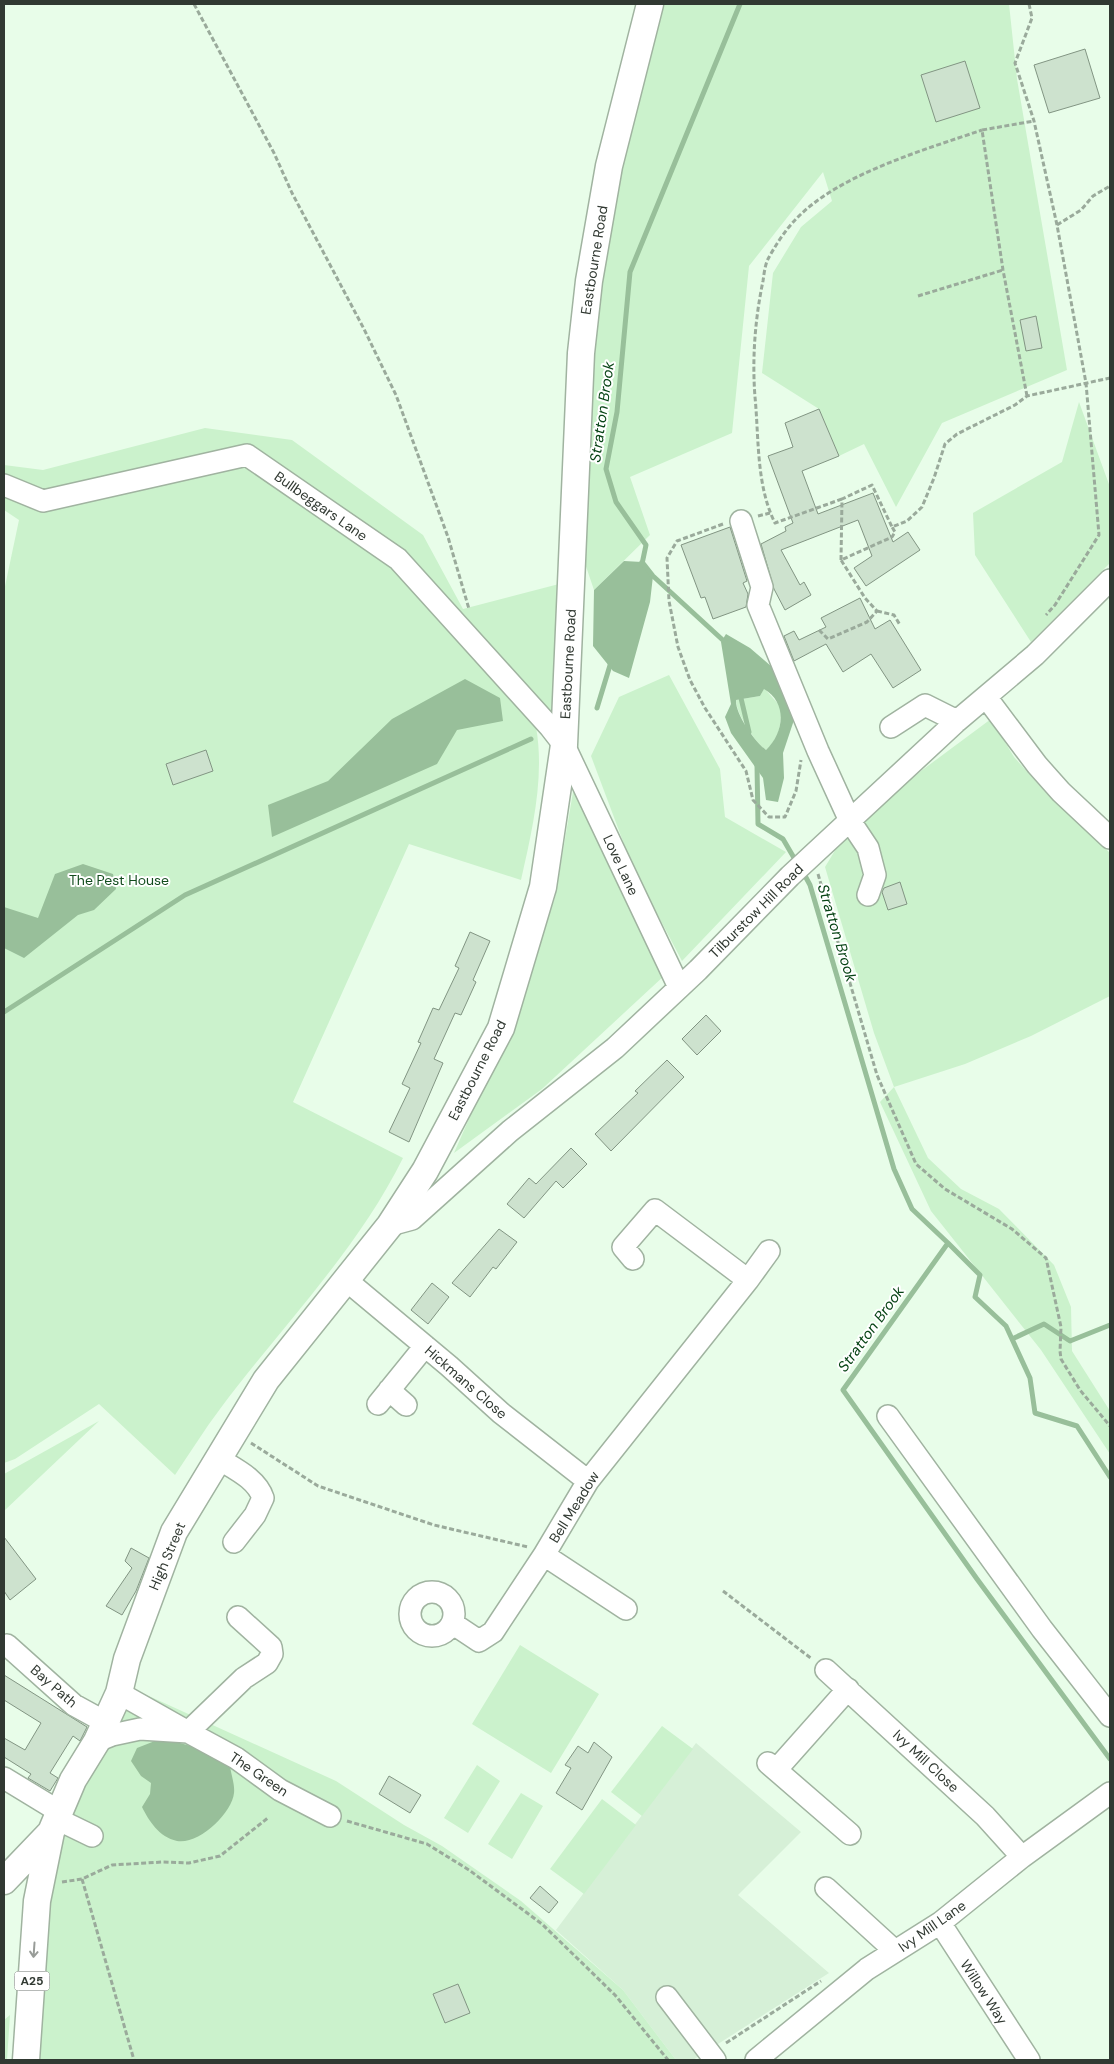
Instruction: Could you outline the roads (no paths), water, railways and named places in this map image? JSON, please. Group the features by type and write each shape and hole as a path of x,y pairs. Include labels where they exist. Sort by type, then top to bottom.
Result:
{"main road":[{"name":"Eastbourne Road","path":"346,1280 390,1225 425,1171 501,1028 544,887 564,745 581,353 589,281 609,166 650,4"},
{"name":"High Street","path":"56,1821 73,1780 101,1731 118,1693 127,1659 174,1532 266,1380 346,1280"},
{"path":"4,1881 56,1821"},
{"path":"4,1888 37,1901 56,1821"},
{"name":"A25","path":"26,2060 37,1901"}],"street":[{"name":"Bullbeggars Lane","path":"4,485 43,501 247,455 398,559 550,726 564,745"},
{"path":"742,521 762,587 758,605 837,775 850,821 868,848 875,875 868,895"},
{"name":"Tilburstow Hill Road","path":"390,1225 412,1219 510,1131 615,1048 678,986 698,970 803,864 957,721 1035,655 1110,580"},
{"path":"986,697 1037,765 1061,792 1110,838"},
{"path":"891,727 925,705 957,721"},
{"name":"Love Lane","path":"564,745 678,986"},
{"path":"633,1259 623,1247 655,1210 748,1280 769,1251"},
{"name":"Hickmans Close","path":"346,1280 501,1413 588,1481"},
{"name":"Bell Meadow","path":"452,1623 479,1641 493,1632 544,1555 588,1481 748,1280"},
{"path":"406,1405 383,1397 425,1346"},
{"path":"888,1416 1042,1629 1110,1716"},
{"path":"219,1459 253,1482 260,1490 263,1498 255,1515 234,1542"},
{"name":"Bell Meadow","path":"544,1555 626,1609"},
{"path":"188,1732 244,1678 267,1663 272,1654 271,1647 238,1617"},
{"name":"Bay Path","path":"7,1645 101,1731"},
{"name":"Ivy Mill Close","path":"826,1670 985,1816 1022,1857"},
{"path":"848,1689 772,1766 850,1834"},
{"name":"The Green","path":"118,1693 236,1758 280,1790 330,1816"},
{"name":"The Green","path":"101,1731 112,1734 140,1729 188,1732"},
{"path":"4,1778 56,1821 92,1836"},
{"name":"Ivy Mill Lane","path":"756,2060 867,1969 940,1923 1022,1857 1110,1793"},
{"path":"826,1888 895,1952"},
{"name":"Willow Way","path":"940,1923 1029,2060"},
{"path":"667,1998 715,2060"}],"waterway":[{"name":"Stratton Brook","path":"642,564 646,545 616,502 606,469 617,412 630,272 740,4"},
{"name":"Stratton Brook","path":"642,562 653,576 726,643"},
{"path":"597,708 611,662"},
{"name":"Stratton Brook","path":"740,694 749,732"},
{"path":"4,1012 185,895 531,739"},
{"name":"Stratton Brook","path":"757,765 758,824 783,839 797,863"},
{"name":"Stratton Brook","path":"803,872 810,885 894,1169 912,1209 948,1243 843,1390 977,1579 1110,1759"},
{"path":"948,1243 980,1275 975,1297 1006,1326 1030,1378 1035,1413 1077,1426 1110,1477"},
{"path":"1012,1339 1044,1324 1070,1341 1110,1325"}],"park label":[{"name":"The Pest House","path":"119,880"}]}
